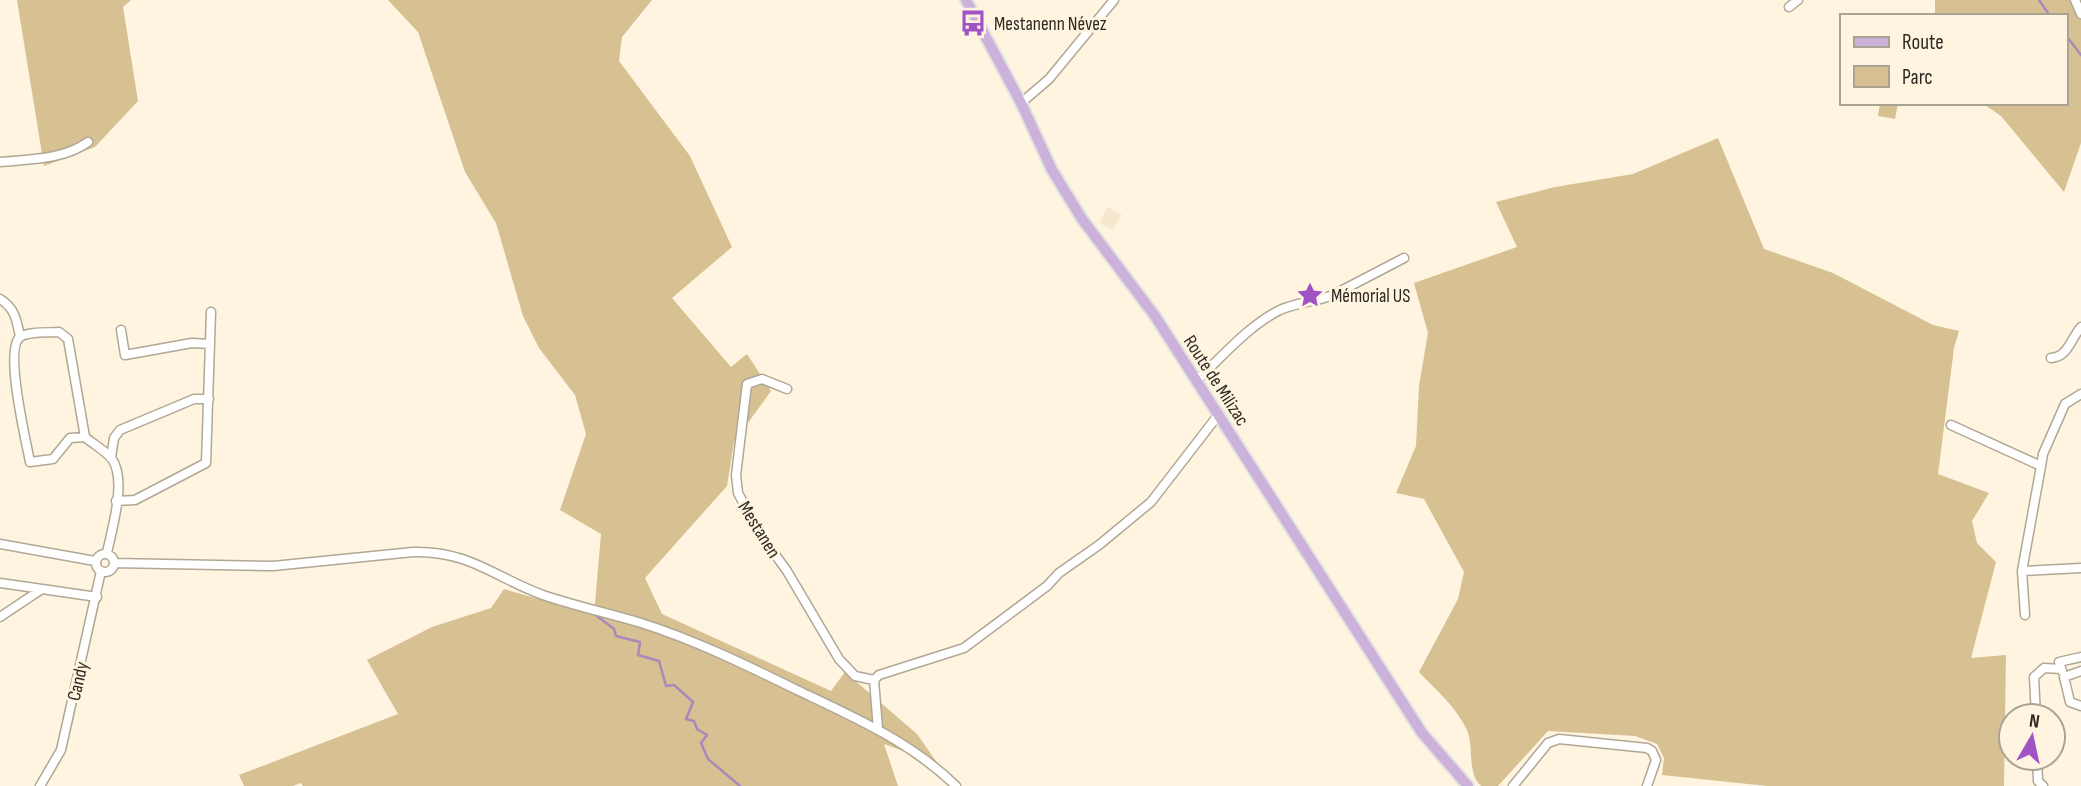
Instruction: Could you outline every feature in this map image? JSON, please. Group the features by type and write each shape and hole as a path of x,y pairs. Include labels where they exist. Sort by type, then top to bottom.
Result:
{"main road":[{"name":"Route de Milizac","path":"966,0 1021,103 1052,170 1082,219 1155,316 1422,733 1468,786"},
{"name":"Route de Milizac","path":"1453,771 1461,786"}],"street":[{"path":"1021,103 1049,79 1114,0"},
{"path":"1789,6 1798,0"},
{"path":"2075,0 2081,14"},
{"path":"0,162 53,157 80,148 88,142"},
{"path":"1197,380 1244,336 1279,310 1306,300 1333,295 1404,258"},
{"path":"0,299 9,305 17,319 20,337 14,348 14,366 30,462 53,459 70,438 85,437"},
{"path":"116,501 135,500 206,463 211,312"},
{"path":"2051,358 2060,358 2066,354 2070,340 2081,327"},
{"path":"121,330 125,355 192,342 210,344"},
{"path":"20,337 59,332 68,339 85,437 111,458 118,473 107,553"},
{"name":"Mestanen","path":"787,389 762,379 747,384 736,475 738,493 839,659 855,676 874,680"},
{"path":"2025,615 2022,571 2043,454 2065,404 2081,394"},
{"path":"111,458 114,438 120,430 194,399 209,399"},
{"path":"878,729 874,680 879,674 964,648 1047,586 1059,573 1100,545 1151,502 1219,414"},
{"path":"1951,425 2041,466"},
{"path":"0,544 95,561"},
{"path":"114,563 273,566 413,552 451,554 540,593 642,623 723,654 878,729 936,766 956,786"},
{"path":"107,553 114,559 114,563 110,570 101,572 95,561 100,554 107,553"},
{"path":"2022,571 2081,568"},
{"name":"Candy","path":"45,784 61,750 101,572"},
{"path":"0,583 97,597"},
{"path":"0,617 43,589"},
{"path":"2081,657 2059,662 2070,702 2081,705"},
{"path":"2035,702 2034,677 2044,668 2063,673 2081,671"},
{"path":"1513,786 1548,743 1559,739 1647,748 1652,751 1656,760 1647,786"}],"shaded area":[{"path":"1108,207 1122,215 1112,230 1099,222"}],"green space":[{"path":"17,0 131,0 123,7 138,101 95,147 44,166"},
{"path":"388,0 652,0 622,37 619,61 690,156 732,247 672,298 731,367 747,354 771,391 734,442 727,486 645,578 662,614 831,691 845,672 917,734 938,764 884,744 898,786 303,786 301,783 293,786 244,786 239,775 398,714 367,660 432,627 491,608 504,589 594,615 601,534 560,510 586,434 575,395 539,348 523,316 496,223 465,172 418,32"},
{"path":"1935,0 2076,0 2081,11 2081,143 2064,192 2001,116 1985,105 2067,105 2067,14 1935,14"},
{"path":"1880,105 1898,105 1895,119 1878,116"},
{"path":"1718,138 1764,249 1833,273 1933,325 1959,331 1954,348 1938,474 1989,493 1972,521 1977,543 1996,562 1971,658 2006,655 2005,702 1997,702 1997,772 2004,772 2004,786 1767,786 1662,775 1664,758 1657,744 1635,736 1548,731 1498,786 1481,786 1476,780 1469,735 1462,720 1419,672 1458,599 1464,572 1424,499 1396,493 1416,446 1419,386 1428,333 1414,283 1517,247 1496,202 1555,187 1633,174"}],"waterway":[{"path":"2039,0 2049,14"},
{"path":"2067,37 2081,55"},
{"path":"597,616 614,629 616,636 640,642 638,655 659,661 666,686 674,685 693,702 686,719 694,721 697,729 707,735 701,743 708,759 740,786"}],"place":[{"name":"Mestanenn Névez","path":"973,23"},
{"name":"Mémorial US","path":"1310,295"}]}
